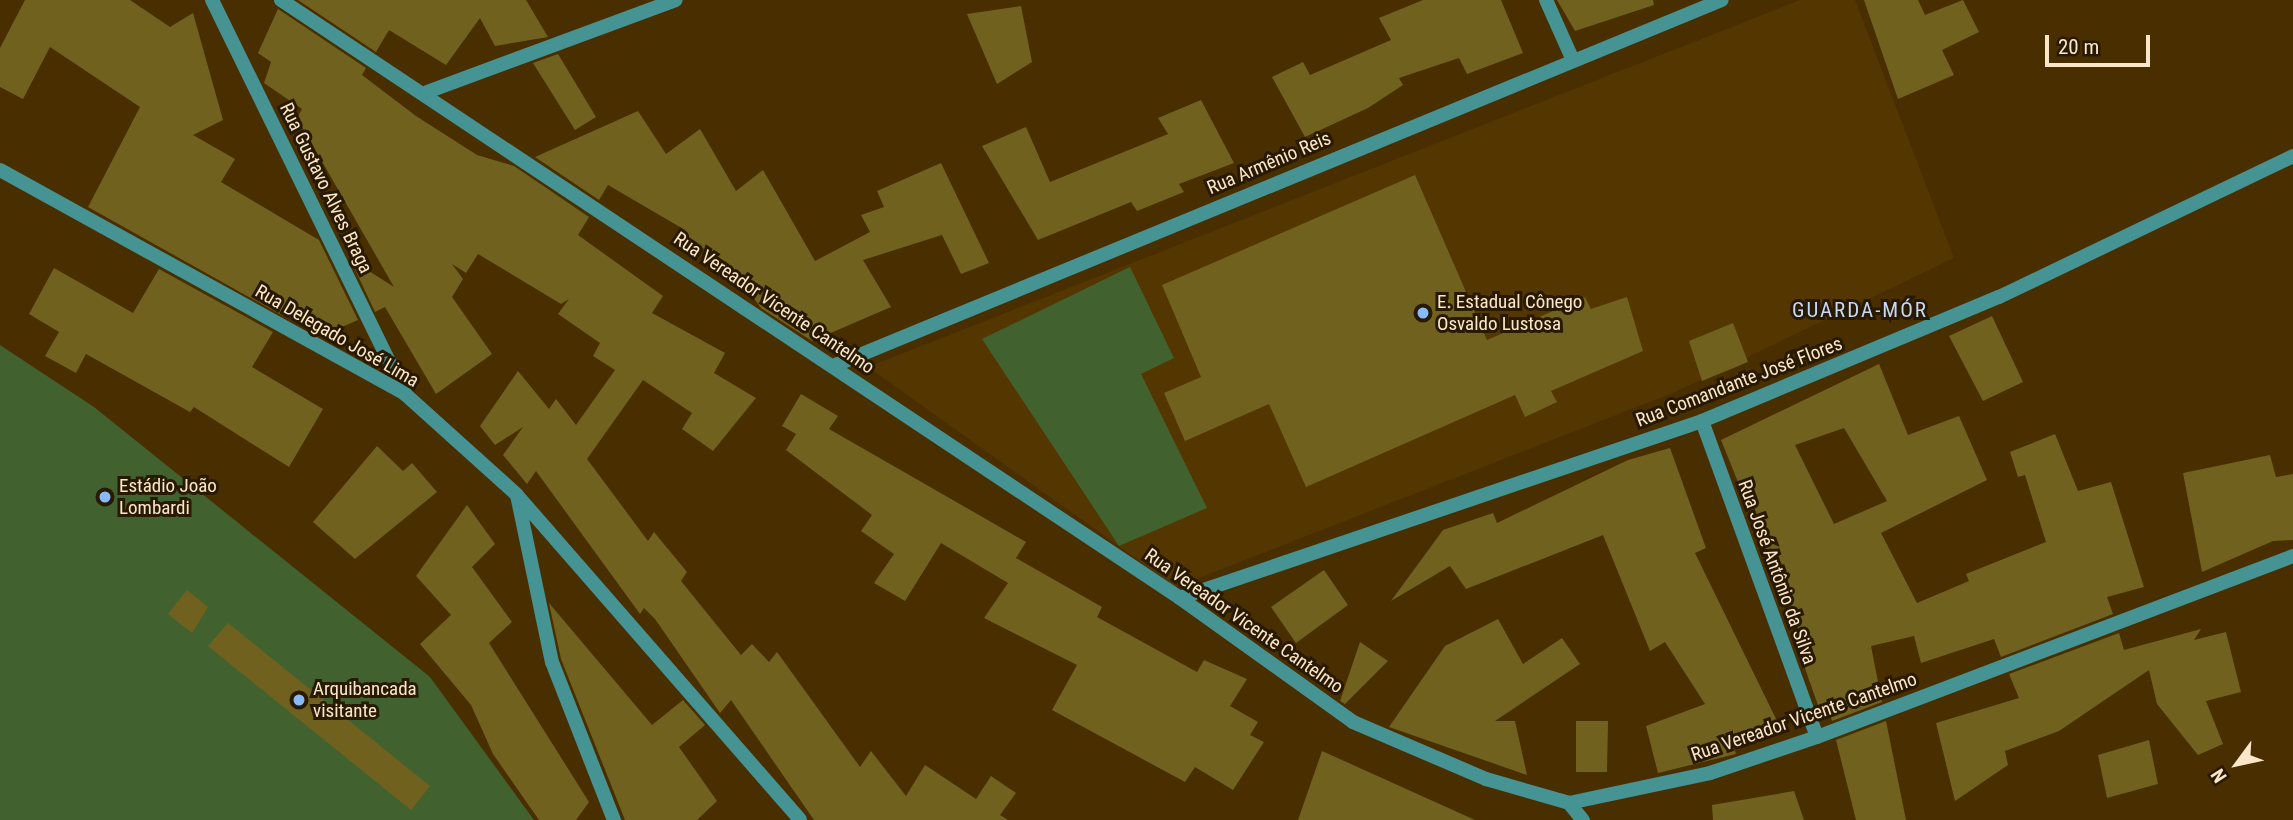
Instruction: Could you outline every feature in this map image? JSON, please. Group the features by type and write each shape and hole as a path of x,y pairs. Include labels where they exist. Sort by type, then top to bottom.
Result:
{"street":[{"name":"Rua Gustavo Alves Braga","path":"212,0 405,394"},
{"name":"Rua Vereador Vicente Cantelmo","path":"281,0 427,92 1180,598 1353,722 1486,779 1569,803 1710,773 1817,737 2293,556"},
{"path":"427,92 676,0"},
{"path":"1546,0 1572,58"},
{"name":"Rua Armênio Reis","path":"833,366 1572,58 1722,0"},
{"name":"Rua Comandante José Flores","path":"1180,598 1702,421 1999,297 2293,156"},
{"name":"Rua Delegado José Lima","path":"0,170 405,394 516,494 800,820"},
{"name":"Rua José Antônio da Silva","path":"1702,421 1817,737"},
{"path":"516,494 552,662 614,820"},
{"path":"1569,803 1583,820"}],"shaded area":[{"name":"E. Estadual Cônego Osvaldo Lustosa","path":"1800,0 1855,0 1954,258 1675,392 1176,587 868,367"}],"green space":[{"path":"1130,267 1174,358 1141,374 1207,508 1119,546 982,339"},
{"name":"Estádio João Lombardi","path":"0,345 94,407 430,677 534,820 0,820"}],"building":[{"path":"25,0 130,0 170,27 193,13 223,120 193,135 235,159 221,182 319,240 358,320 335,330 290,305 283,316 88,207 140,107 50,47 23,99 0,87 0,48"},
{"path":"298,0 526,0 548,37 495,46 480,18 446,65 389,30 376,52"},
{"path":"1423,0 1501,0 1523,53 1467,74 1459,58 1399,78 1403,85 1368,108 1305,137 1272,77 1303,62 1310,75 1391,40 1379,18"},
{"path":"1557,0 1653,0 1654,5 1575,31"},
{"path":"1864,0 1918,0 1925,15 1963,0 1979,32 1942,50 1954,75 1898,99"},
{"path":"1021,6 1032,62 997,84 967,14"},
{"path":"278,9 366,68 362,75 416,116 477,155 514,166 589,217 578,235 663,296 652,313 725,353 714,373 756,398 713,451 682,429 692,413 643,380 587,459 648,541 654,532 687,572 681,581 741,655 752,644 769,662 777,652 860,767 871,751 906,796 925,765 976,799 991,776 1016,793 1000,815 1008,820 814,820 731,700 720,713 655,619 644,608 640,614 536,471 527,484 503,455 523,427 495,445 480,426 518,371 549,409 556,399 576,425 615,370 593,356 600,343 558,314 569,299 561,304 478,254 466,273 452,264 463,279 452,297 492,354 436,394 385,307 375,312 350,259 394,287 297,118 302,109 264,83 271,62 258,53"},
{"path":"558,54 596,117 575,130 533,63"},
{"path":"1201,100 1234,163 1179,184 1184,192 1137,211 1131,202 1038,240 982,146 1026,127 1050,182 1168,134 1158,118"},
{"path":"638,111 666,154 700,129 736,191 763,170 815,261 870,232 861,215 884,207 877,191 941,163 989,263 961,274 942,235 863,260 891,307 812,341 761,308 728,263 679,234 685,230 608,185 599,200 535,157"},
{"path":"1415,175 1487,340 1585,297 1591,309 1627,297 1643,351 1551,391 1557,402 1525,417 1515,395 1306,487 1269,404 1185,441 1164,393 1201,377 1162,285"},
{"path":"54,268 133,313 159,269 273,332 252,367 323,409 289,467 194,407 190,412 86,354 76,373 45,356 59,332 29,314"},
{"path":"1992,316 2023,382 1983,401 1949,336"},
{"path":"1733,323 1748,362 1702,381 1689,341"},
{"path":"1879,364 1908,435 1959,416 1987,480 1881,533 1917,603 1969,581 1966,574 2046,542 2025,475 2018,477 2010,452 2055,434 2078,491 2111,482 2144,587 2107,597 2113,614 2001,657 1994,639 1921,663 1914,636 1871,646 1882,702 1832,721 1828,708 1820,711 1795,640 1801,637 1721,440","holes":["1844,428 1887,501 1834,524 1795,445"]},
{"path":"801,394 838,416 829,429 1026,542 1016,558 1102,607 1097,617 1197,672 1204,660 1247,679 1230,706 1258,722 1250,735 1264,742 1233,790 1195,767 1185,782 1052,710 1077,665 984,618 1008,583 941,543 905,601 874,583 894,554 861,531 872,515 786,450 796,434 782,426"},
{"path":"377,446 403,471 412,463 437,492 355,559 313,522"},
{"path":"1670,448 1706,548 1695,553 1778,723 1733,745 1736,754 1658,773 1646,726 1705,704 1665,642 1650,651 1603,535 1466,589 1450,566 1391,601 1443,530 1493,513 1497,523 1628,460"},
{"path":"2270,455 2276,477 2293,474 2293,540 2273,541 2202,572 2183,473"},
{"path":"467,505 495,544 472,567 512,622 489,643 589,802 576,820 539,820 493,754 471,705 420,644 451,615 416,576"},
{"path":"1324,570 1348,605 1296,643 1271,607"},
{"path":"187,590 208,607 192,633 168,614"},
{"path":"549,603 652,725 683,700 705,725 679,747 717,801 697,820 625,820 561,659"},
{"path":"1498,619 1523,664 1562,638 1580,664 1495,721 1515,721 1527,775 1389,727 1445,646"},
{"name":"Arquibancada visitante","path":"228,623 430,786 411,810 208,646"},
{"path":"2201,629 2194,640 2226,632 2241,692 2206,701 2223,744 2198,755 2157,704 2149,670 2059,731 2005,751 2008,765 1955,801 1936,723 2019,698 2009,674 2119,633 2124,650"},
{"path":"1360,642 1388,661 1345,704 1340,701"},
{"path":"1576,721 1608,721 1607,772 1576,772"},
{"path":"1886,721 1906,820 1856,820 1836,740"},
{"path":"2149,740 2158,784 2107,798 2098,755"},
{"path":"1322,751 1475,820 1298,820"},
{"path":"1794,791 1804,820 1713,820 1712,805"}],"place":[{"name":"E. Estadual Cônego Osvaldo Lustosa","path":"1423,313"},
{"name":"Estádio João Lombardi","path":"105,497"},
{"name":"Arquibancada visitante","path":"299,700"}],"district":[{"name":"GUARDA-MÓR","path":"1860,310"}]}
